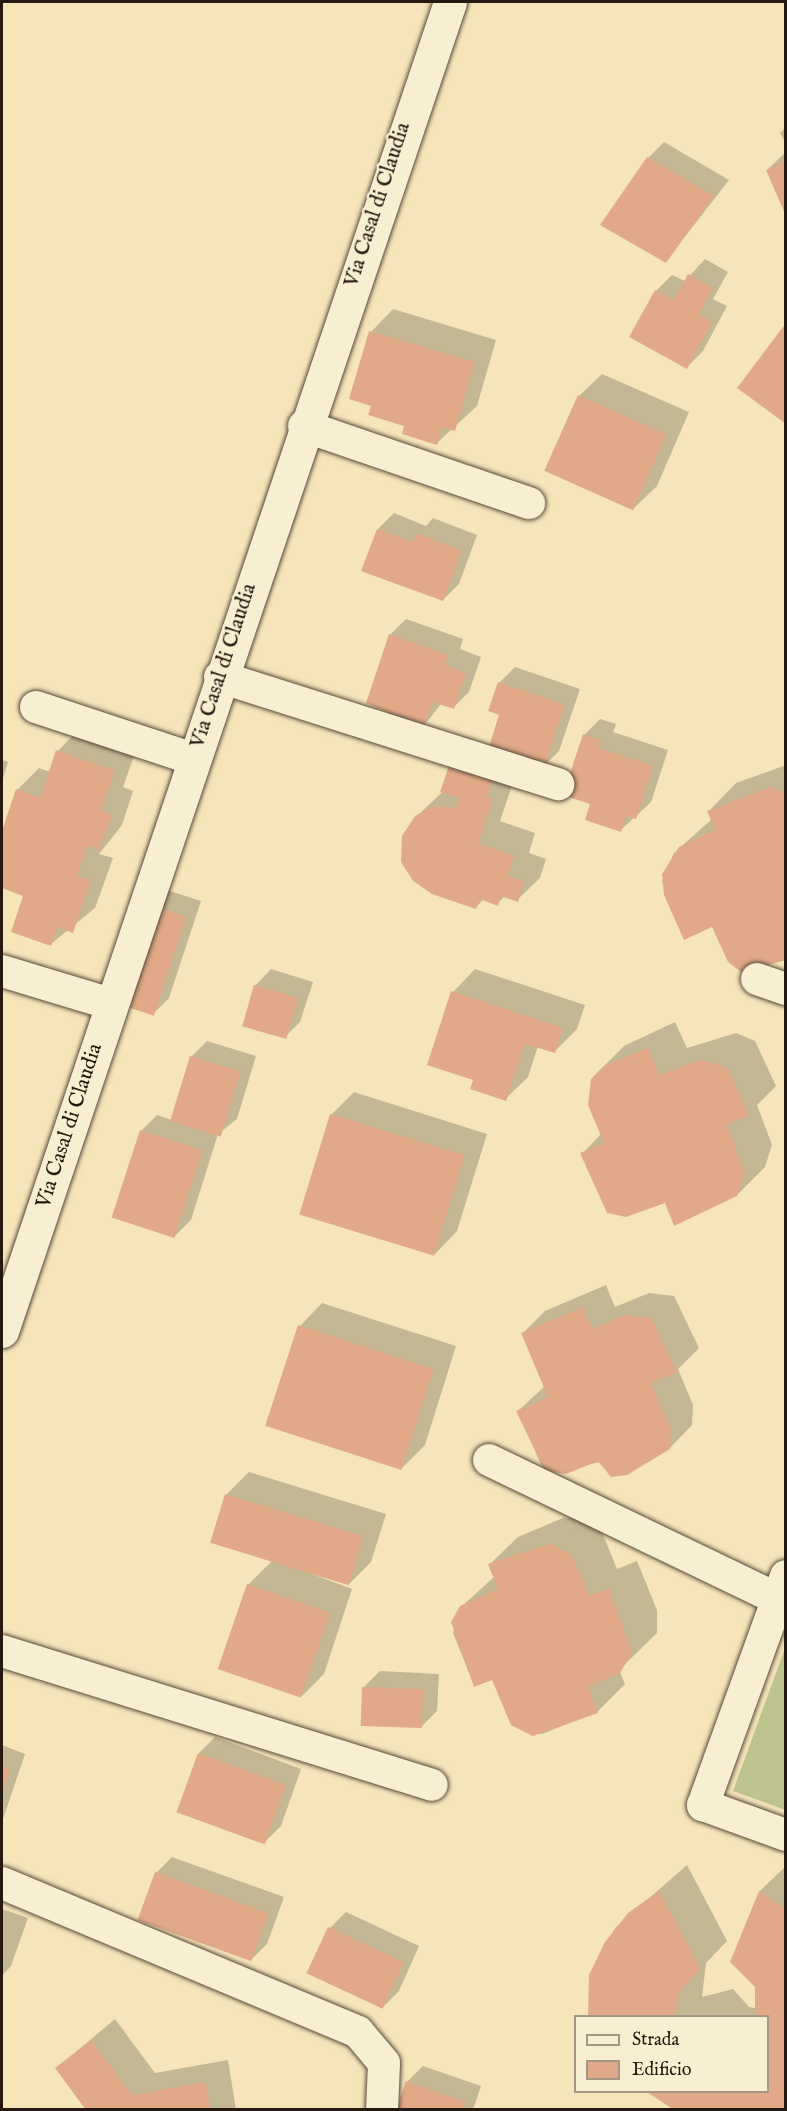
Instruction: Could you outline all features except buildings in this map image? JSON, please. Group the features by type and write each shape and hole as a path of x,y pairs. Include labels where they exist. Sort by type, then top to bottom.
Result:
{"street":[{"name":"Via Casal di Claudia","path":"2,1331 304,426 450,2"},
{"path":"304,426 529,503"},
{"path":"220,677 558,784"},
{"path":"36,706 193,759"},
{"path":"2,971 111,1004"},
{"path":"489,1460 783,1593 703,1805 786,1835"},
{"path":"2,1651 432,1785"},
{"path":"2,1883 358,2032 384,2063 382,2109"}],"green space":[{"path":"785,1648 785,1810 733,1791"}]}
